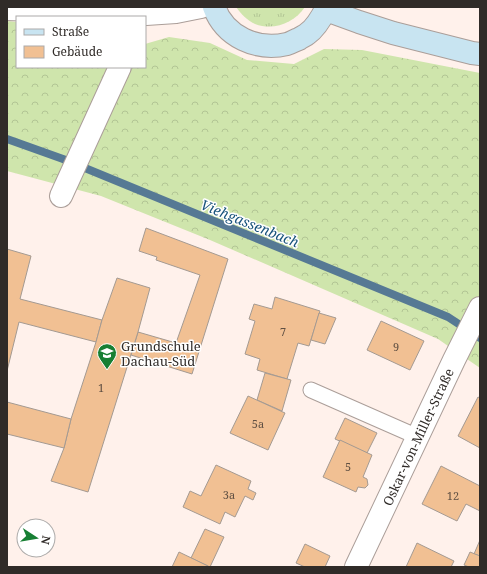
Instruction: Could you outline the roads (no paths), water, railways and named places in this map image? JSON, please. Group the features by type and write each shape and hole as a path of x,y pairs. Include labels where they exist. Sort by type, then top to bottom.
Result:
{"street":[{"path":"7,9 53,9 145,16 201,7"},
{"path":"214,7 217,14 230,31 247,42 268,46 288,44 307,35 321,19 326,8 359,22 393,33 480,54"},
{"path":"61,196 120,68"},
{"name":"Oskar-von-Miller-Straße","path":"356,567 479,310"}],"lane":[{"path":"311,390 418,437"}],"waterway":[{"name":"Viehgassenbach","path":"7,139 63,159 448,317 480,338"}],"place":[{"name":"Grundschule Dachau-Süd","path":"107,370"}]}
